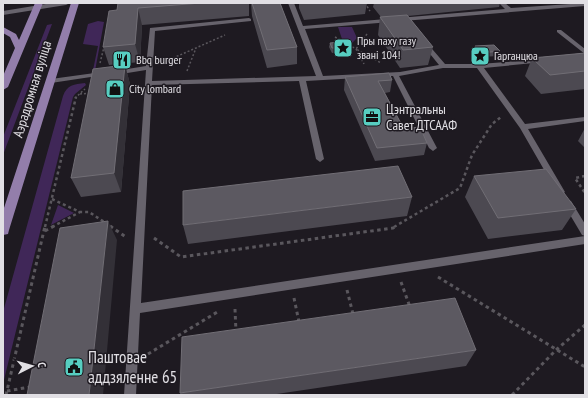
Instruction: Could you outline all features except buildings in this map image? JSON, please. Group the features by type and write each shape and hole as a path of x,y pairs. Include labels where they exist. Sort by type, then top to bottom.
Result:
{"main road":[{"path":"3,13 38,5 66,3"},
{"name":"Аэрадромная вуліца","path":"3,230 75,3"},
{"name":"Аэрадромная вуліца","path":"3,87 38,5"},
{"path":"3,29 13,36 20,49"}],"lane":[{"path":"291,3 320,78"},
{"path":"502,3 510,10"},
{"path":"301,28 585,4"},
{"path":"405,19 409,25"},
{"path":"130,395 152,29 249,20"},
{"path":"559,32 585,52"},
{"path":"419,37 443,66"},
{"path":"577,57 585,56"},
{"path":"149,83 302,79 398,74 443,66 479,66 555,59"},
{"path":"479,66 523,127 585,232"},
{"path":"51,81 149,68"},
{"path":"398,74 433,148"},
{"path":"302,79 320,159"},
{"path":"523,127 585,119"},
{"path":"135,309 585,240"}],"path":[{"path":"356,49 376,22 365,3"},
{"path":"149,68 242,28 249,20"},
{"path":"317,27 398,74"},
{"path":"33,386 6,393 75,98 94,82 98,75 104,46"},
{"path":"183,82 196,47"},
{"path":"356,49 369,75"},
{"path":"79,94 92,93"},
{"path":"140,228 181,257 393,228 460,188 472,155 492,124 511,109"},
{"path":"585,176 575,178 585,193"},
{"path":"52,199 80,212 89,212 126,238"},
{"path":"44,231 80,212"},
{"path":"430,278 437,277 585,367"},
{"path":"393,282 408,280"},
{"path":"400,281 412,313"},
{"path":"354,286 346,287 355,321"},
{"path":"286,296 294,296 300,329"},
{"path":"235,302 236,338"},
{"path":"132,363 221,310"},
{"path":"512,395 556,350 585,325"}],"shaded area":[{"path":"98,21 104,22 95,71 93,70 98,46 83,44 88,24"},
{"path":"52,24 3,155 3,137 47,25"},
{"path":"338,27 352,27 357,38 352,43 342,39"},
{"path":"85,83 86,85 73,97 3,384 3,312 63,96 69,87"},
{"path":"58,205 74,213 51,225"}],"place":[{"name":"Пры паху газу звані 104!","path":"343,48"},
{"name":"Гарганцюа","path":"480,56"},
{"name":"Bbq burger","path":"122,60"},
{"name":"City lombard","path":"115,89"},
{"name":"Цэнтральны Савет ДТСААФ","path":"372,117"},
{"name":"Паштовае аддзяленне 65","path":"74,367"}]}
